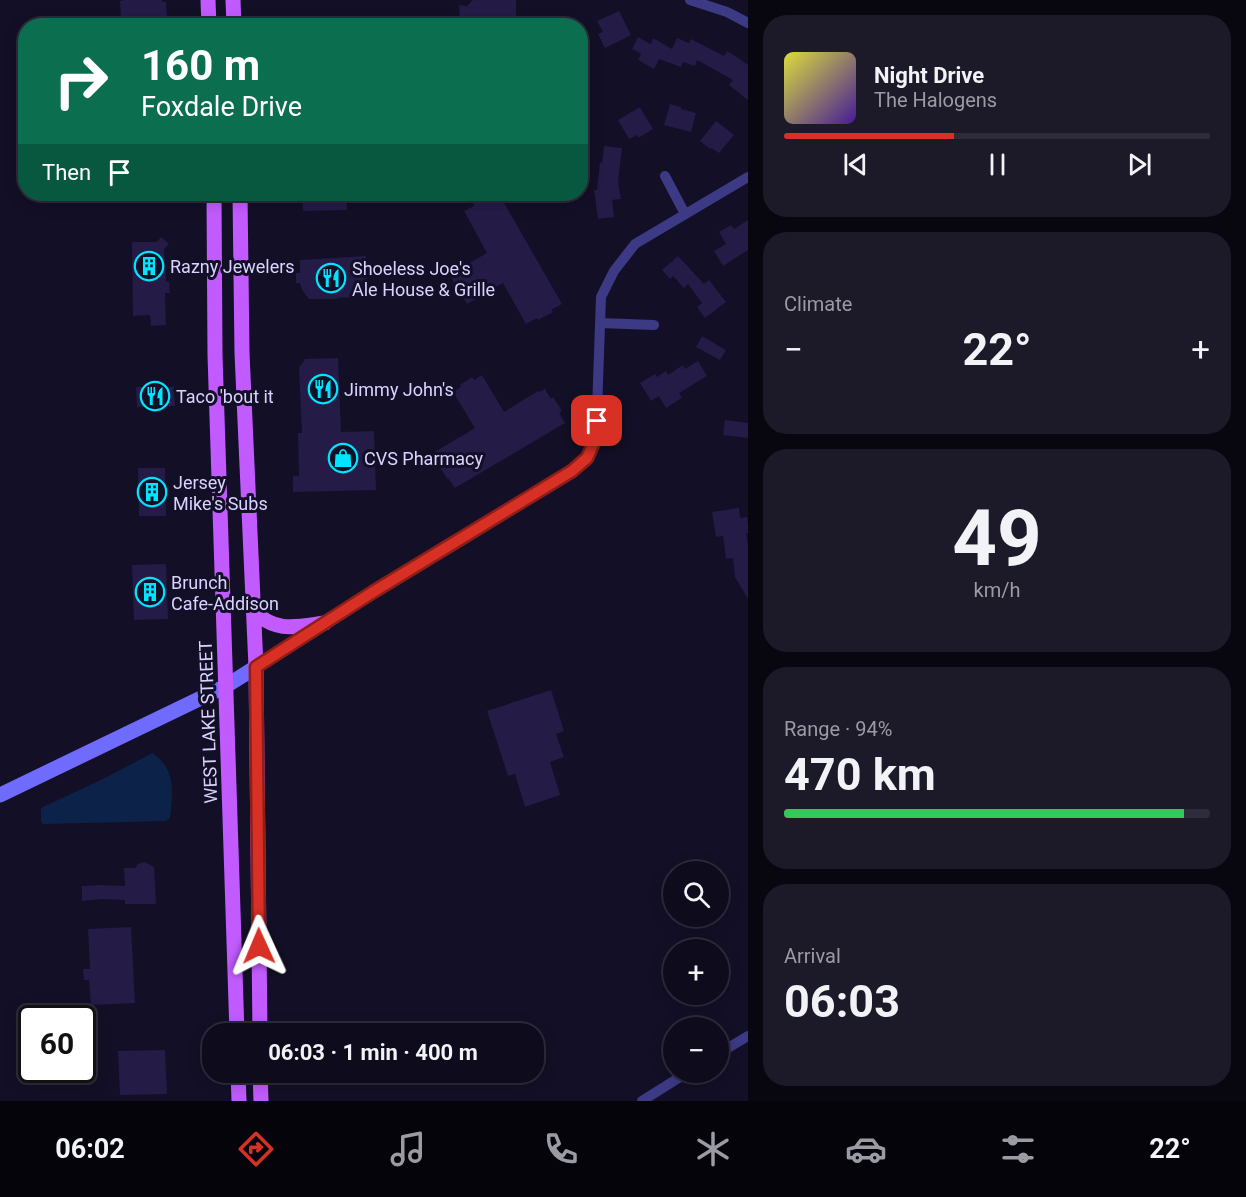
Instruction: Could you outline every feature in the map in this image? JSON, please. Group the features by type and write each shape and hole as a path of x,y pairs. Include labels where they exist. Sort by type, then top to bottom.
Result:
{"main road":[{"path":"208,0 209,18"},
{"path":"233,0 234,18"},
{"name":"WEST LAKE STREET","path":"214,201 215,355 237,1023"},
{"path":"240,201 242,353 256,667 260,1023"},
{"path":"253,611 262,620 281,627 325,623"},
{"path":"238,1083 239,1101"},
{"path":"260,1083 261,1101"}],"street":[{"path":"690,0 726,12 748,23"},
{"path":"665,176 686,214"},
{"path":"0,795 226,686 572,471 587,458 596,438 601,297 614,271 635,244 748,177"},
{"path":"600,323 654,325"},
{"path":"729,1047 748,1036"},
{"path":"642,1101 671,1083"}],"water":[{"path":"152,753 165,766 171,782 170,818 166,821 43,824 41,821 41,808"}],"building":[{"path":"162,0 166,2 167,18 121,18 120,1"},
{"path":"473,0 516,0 516,18 460,18 459,5 467,6"},
{"path":"619,11 631,35 605,48 598,34 603,32 597,21"},
{"path":"638,37 651,44 653,38 672,49 677,38 689,43 691,39 724,56 727,51 748,65 748,100 729,85 733,80 697,60 695,66 683,62 681,67 659,59 654,69 638,60 641,54 632,49"},
{"path":"670,104 696,113 691,132 664,125"},
{"path":"640,107 653,129 638,138 637,135 629,139 618,120"},
{"path":"716,121 734,135 719,153 700,141"},
{"path":"604,146 622,148 618,182 621,199 612,200 614,217 598,219 594,190 597,190"},
{"path":"302,201 346,201 347,210 303,211"},
{"path":"503,201 562,304 551,310 553,312 526,324 503,283 467,304 462,295 459,297 450,274 487,253 464,211 474,206 473,203"},
{"path":"748,220 748,250 723,266 714,251 726,244 719,232 731,225 734,229"},
{"name":"Razny Jewelers","path":"161,237 169,244 164,249 166,282 169,282 170,293 165,293 166,325 151,326 150,315 133,316 132,242 157,242"},
{"name":"Shoeless Joe's Ale House & Grille","path":"366,256 367,283 356,284 356,297 309,299 300,283 296,283 296,273 300,273 300,260"},
{"path":"678,256 704,284 709,280 726,302 705,318 697,307 702,303 688,284 684,288 673,276 670,279 662,270"},
{"path":"702,336 726,350 720,360 696,347"},
{"path":"338,358 341,432 374,431 376,490 293,492 293,476 299,476 298,433 302,433 299,368 305,359"},
{"path":"698,361 707,376 679,393 682,398 666,408 659,396 651,401 640,383 655,374 657,377 666,371 668,375 683,365 685,369"},
{"path":"482,375 504,412 545,389 562,411 559,413 565,423 455,488 447,479 433,453 475,428 453,392 472,377 474,380"},
{"name":"Taco 'bout it","path":"136,387 174,387 175,406 137,407"},
{"path":"725,420 748,423 748,438 723,435"},
{"name":"Jersey Mike's Subs","path":"138,468 165,468 166,516 139,516"},
{"path":"739,508 740,518 747,517 748,524 748,533 746,533 748,599 735,577 733,558 726,559 723,536 716,537 712,512"},
{"name":"Brunch Cafe-Addison","path":"166,564 168,619 134,620 132,565"},
{"path":"551,690 564,731 556,734 564,757 550,762 560,795 525,807 515,774 508,776 487,711"},
{"path":"145,862 154,867 156,904 125,904 125,900 101,899 82,901 82,886 125,886 124,868 135,868 138,864"},
{"path":"131,927 135,1003 91,1005 89,980 84,980 83,969 90,969 88,929"},
{"path":"165,1050 167,1094 120,1095 118,1051"}],"place":[{"name":"Razny Jewelers","path":"149,266"},
{"name":"Shoeless Joe's Ale House & Grille","path":"331,278"},
{"name":"Jimmy John's","path":"323,389"},
{"name":"Taco 'bout it","path":"155,396"},
{"name":"CVS Pharmacy","path":"343,458"},
{"name":"Jersey Mike's Subs","path":"152,492"},
{"name":"Brunch Cafe-Addison","path":"150,592"}],"route":[{"path":"259,946 256,667 373,592 572,471 587,458 596,438 597,421"}]}
